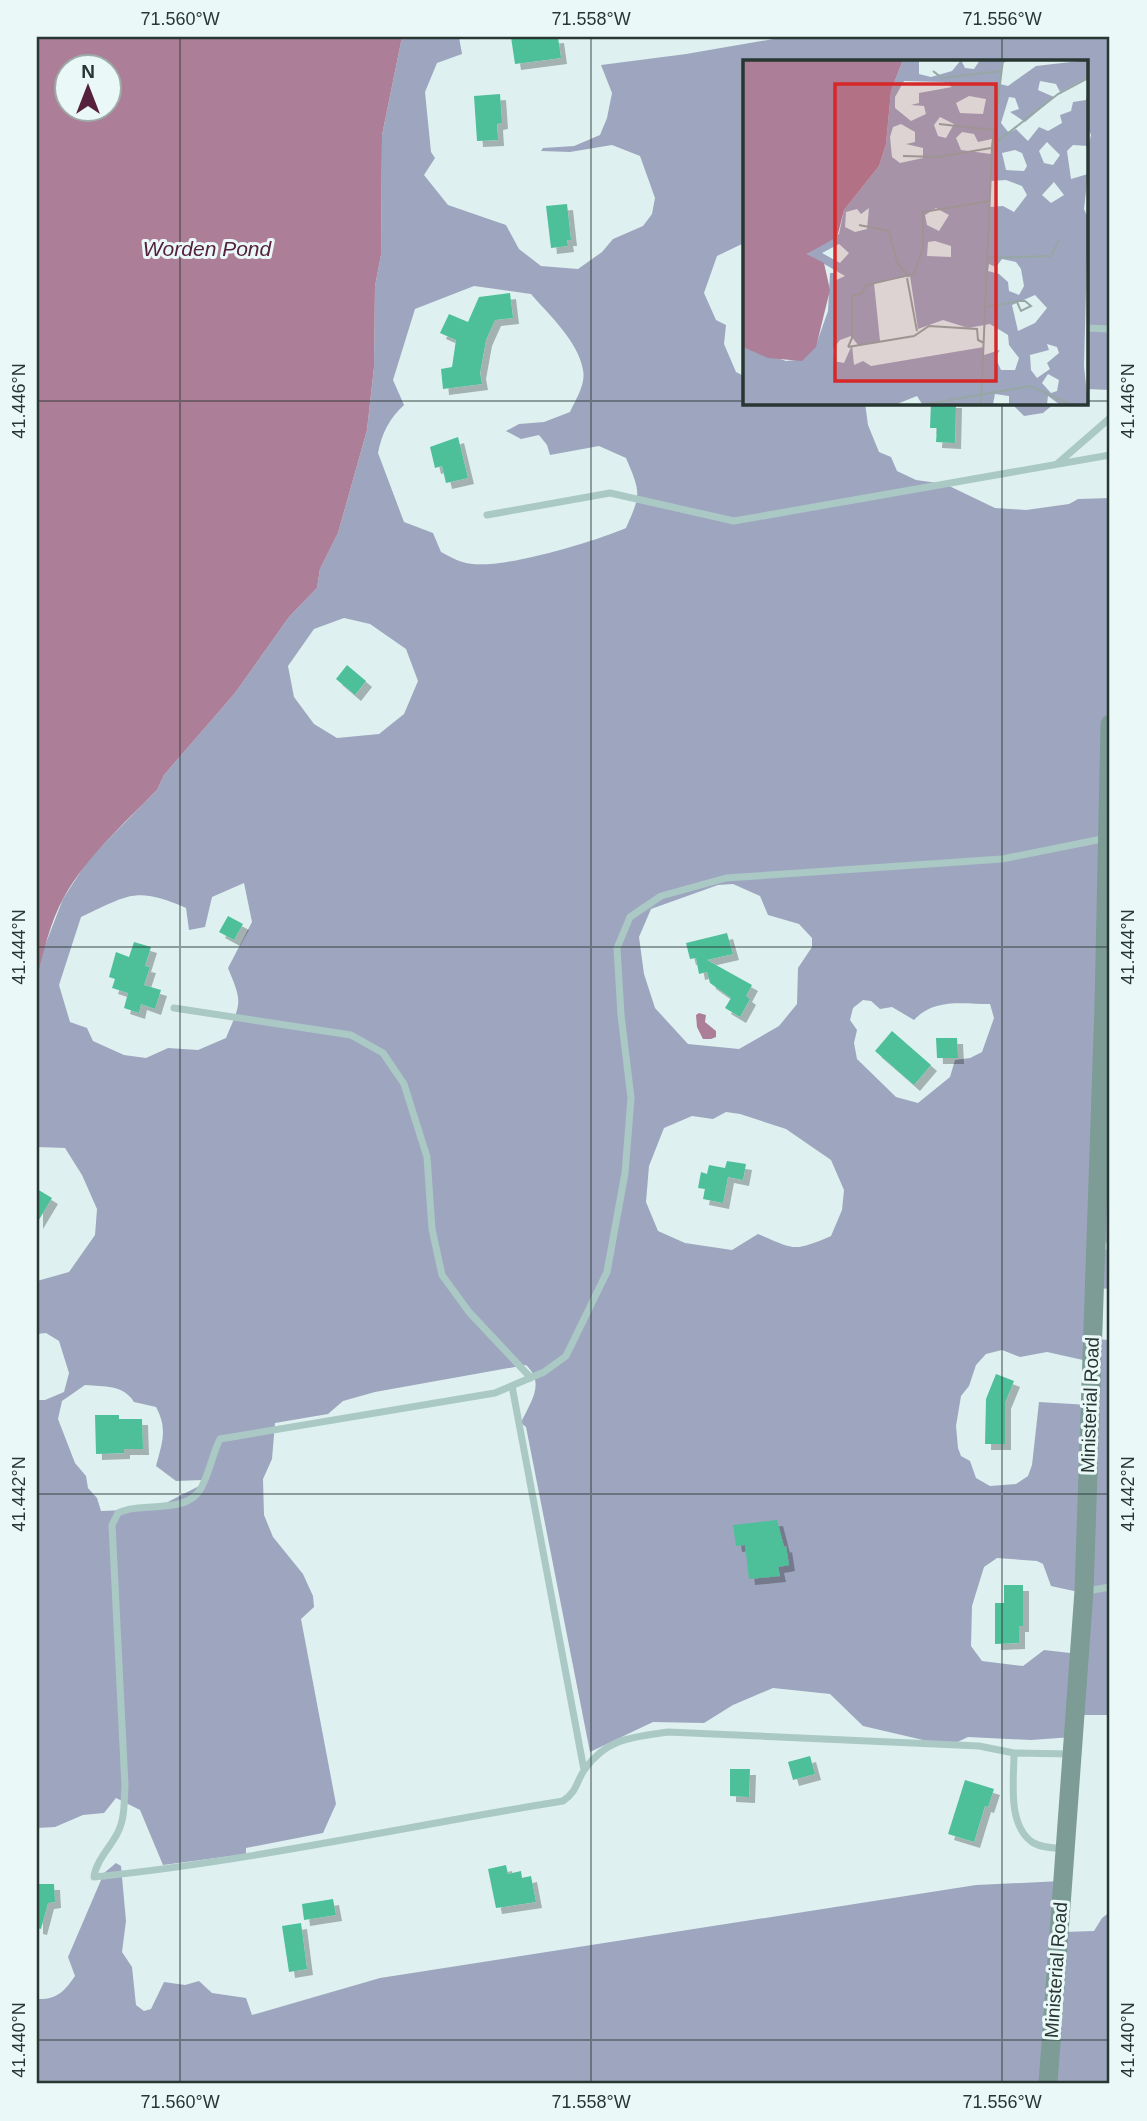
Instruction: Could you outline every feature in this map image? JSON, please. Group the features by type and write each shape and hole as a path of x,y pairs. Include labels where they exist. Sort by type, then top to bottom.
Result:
{"main road":[{"name":"Ministerial Road","path":"1048,2084 1084,1591 1103,1246 1110,724"}],"lane":[{"path":"1088,328 1110,329"},
{"path":"1057,465 1110,418"},
{"path":"488,514 610,493 734,521 1110,455"},
{"path":"1072,1754 1014,1753 979,1746 668,1732 629,1738 606,1746 584,1770 572,1795 563,1801 296,1849 146,1872 93,1877 95,1869 119,1831 124,1805 112,1525 118,1513 185,1503 195,1497 202,1487 220,1439 495,1393 544,1372 566,1356 607,1272 625,1173 631,1098 621,1015 617,948 630,917 662,896 726,878 1002,859 1108,838"},
{"path":"174,1008 351,1035 383,1053 404,1084 427,1157 432,1229 442,1275 469,1312 531,1378"},
{"path":"512,1386 584,1770"},
{"path":"1084,1591 1110,1587"},
{"path":"1014,1753 1015,1811 1020,1828 1032,1842 1065,1849"}],"shaded area":[{"path":"402,37 459,37 462,54 437,63 425,92 431,152 435,158 424,175 448,205 506,225 519,249 541,266 578,269 602,252 613,239 643,226 652,214 655,198 640,156 612,145 570,152 541,151 543,148 574,146 600,135 612,93 601,65 785,37 1110,37 1110,390 1088,389 1088,147 1091,135 1088,128 1088,60 743,60 743,243 717,256 704,293 716,320 726,325 724,344 736,372 743,376 743,404 865,404 868,425 879,452 891,457 897,471 916,480 945,484 995,508 1026,510 1069,504 1078,499 1110,498 1110,1289 1096,1288 1094,1339 1110,1340 1110,1715 1076,1715 1073,1737 1031,1740 968,1737 949,1746 863,1726 830,1694 773,1688 733,1705 704,1723 653,1722 590,1752 526,1427 521,1423 536,1386 532,1372 526,1365 375,1392 343,1401 328,1414 275,1423 272,1459 263,1479 264,1515 273,1537 303,1574 313,1596 314,1607 301,1619 336,1804 323,1833 246,1848 246,1854 163,1865 140,1810 116,1798 104,1813 83,1815 55,1827 37,1828 37,1400 45,1400 64,1392 69,1373 59,1341 46,1333 37,1334 37,1281 69,1272 95,1235 97,1209 82,1175 65,1148 37,1147 37,980 44,948 63,899 88,860 157,790 164,775 235,693 289,617 317,588 320,569 338,533 367,430 374,367 375,286 381,255 382,135","holes":["474,286 531,294 562,329 575,349 583,370 583,381 570,412 544,422 519,424 506,431 521,439 539,435 547,445 550,455 599,446 626,458 637,487 637,500 626,528 570,547 522,559 481,564 466,563 441,552 433,533 404,522 378,453 387,427 404,405 393,380 415,309","344,618 370,624 406,649 418,681 404,714 379,734 337,738 314,724 294,697 288,666 314,629","244,883 252,922 228,968 238,1003 226,1038 198,1050 168,1048 146,1058 124,1055 93,1041 87,1028 70,1022 59,985 81,917 122,899 143,895 186,908 189,930 205,927 212,897","733,884 760,896 768,915 799,924 812,938 812,947 798,968 797,1004 779,1026 739,1049 688,1044 655,1008 644,974 639,937 651,909 718,885","863,1000 871,1001 880,1009 892,1007 914,1020 939,1005 990,1004 994,1018 982,1052 970,1058 955,1060 950,1077 918,1103 896,1097 857,1059 854,1043 857,1030 850,1020 853,1008","726,1112 786,1129 831,1160 844,1190 842,1210 831,1236 809,1245 795,1247 758,1234 732,1250 685,1243 658,1231 646,1202 649,1166 664,1128 692,1116 713,1119","1002,1350 1020,1357 1047,1352 1092,1362 1089,1405 1039,1402 1032,1465 1028,1476 1016,1484 990,1486 976,1478 970,1461 961,1456 958,1448 956,1426 961,1396 969,1386 976,1365 986,1354","85,1385 119,1389 134,1402 156,1407 160,1415 162,1443 156,1466 176,1481 207,1482 154,1509 101,1511 97,1498 88,1488 86,1476 75,1463 58,1419 62,1401","997,1558 1037,1561 1043,1564 1051,1586 1083,1593 1079,1654 1044,1650 1023,1666 982,1661 971,1646 972,1606 984,1567"]},
{"path":"1012,404 1054,404 1043,413 1024,416"},
{"path":"116,1863 121,1866 126,1921 122,1952 132,1967 136,2005 144,2011 151,2009 164,1982 185,1985 199,1981 212,1993 246,1998 252,2015 380,1978 976,1885 1062,1881 1063,1932 1094,1931 1102,1918 1110,1912 1110,2084 37,2084 37,1999 59,1994 75,1976 68,1957 104,1873"}],"water":[{"name":"Worden Pond","path":"37,37 402,37 382,135 381,255 375,286 374,367 367,430 338,533 320,569 317,588 289,617 235,693 164,775 157,790 107,841 73,882 55,917 37,980"},
{"path":"696,1015 706,1015 705,1022 716,1031 716,1037 703,1039 697,1027"}],"building":[{"path":"511,37 558,37 561,58 515,64"},
{"path":"500,94 502,123 497,124 498,140 477,141 474,96"},
{"path":"567,204 571,240 567,240 568,246 551,248 546,206"},
{"path":"510,293 513,318 495,320 486,340 480,373 482,384 443,389 441,369 452,367 456,340 440,333 449,314 468,322 479,297"},
{"path":"931,404 956,404 955,443 936,442 937,428 930,428"},
{"path":"458,437 468,478 446,483 442,466 435,468 430,447"},
{"path":"347,665 366,681 355,695 336,679"},
{"path":"228,916 243,924 234,940 219,932"},
{"path":"727,933 733,954 707,960 752,985 746,996 750,999 740,1017 725,1008 731,998 710,983 707,972 699,974 696,958 690,959 686,943"},
{"path":"134,942 151,947 145,966 150,967 144,985 161,990 155,1009 141,1004 139,1013 124,1008 128,993 112,988 115,979 109,977 116,952 129,957"},
{"path":"892,1031 931,1065 914,1085 875,1051"},
{"path":"936,1038 957,1038 958,1058 937,1058"},
{"path":"727,1161 746,1164 743,1180 728,1177 723,1203 703,1199 705,1189 698,1188 701,1172 707,1174 709,1165 725,1168"},
{"path":"37,1189 52,1198 37,1223"},
{"path":"996,1374 1014,1381 1005,1403 1005,1444 985,1444 986,1399"},
{"path":"95,1415 142,1419 143,1449 96,1454"},
{"path":"777,1520 789,1565 778,1567 780,1576 749,1579 745,1545 736,1546 733,1525"},
{"path":"1004,1585 1023,1585 1023,1626 1019,1626 1019,1643 995,1644 995,1603 1004,1603"},
{"path":"810,1756 815,1774 793,1780 788,1762"},
{"path":"730,1769 750,1769 749,1797 730,1796"},
{"path":"965,1780 994,1789 988,1807 985,1806 974,1842 948,1834"},
{"path":"506,1865 508,1874 521,1871 522,1878 531,1876 536,1902 496,1908 488,1869"},
{"path":"37,1884 54,1884 55,1902 48,1903 41,1929 37,1928"},
{"path":"333,1899 336,1915 304,1920 302,1904"},
{"path":"301,1923 307,1969 289,1972 282,1926"}]}
